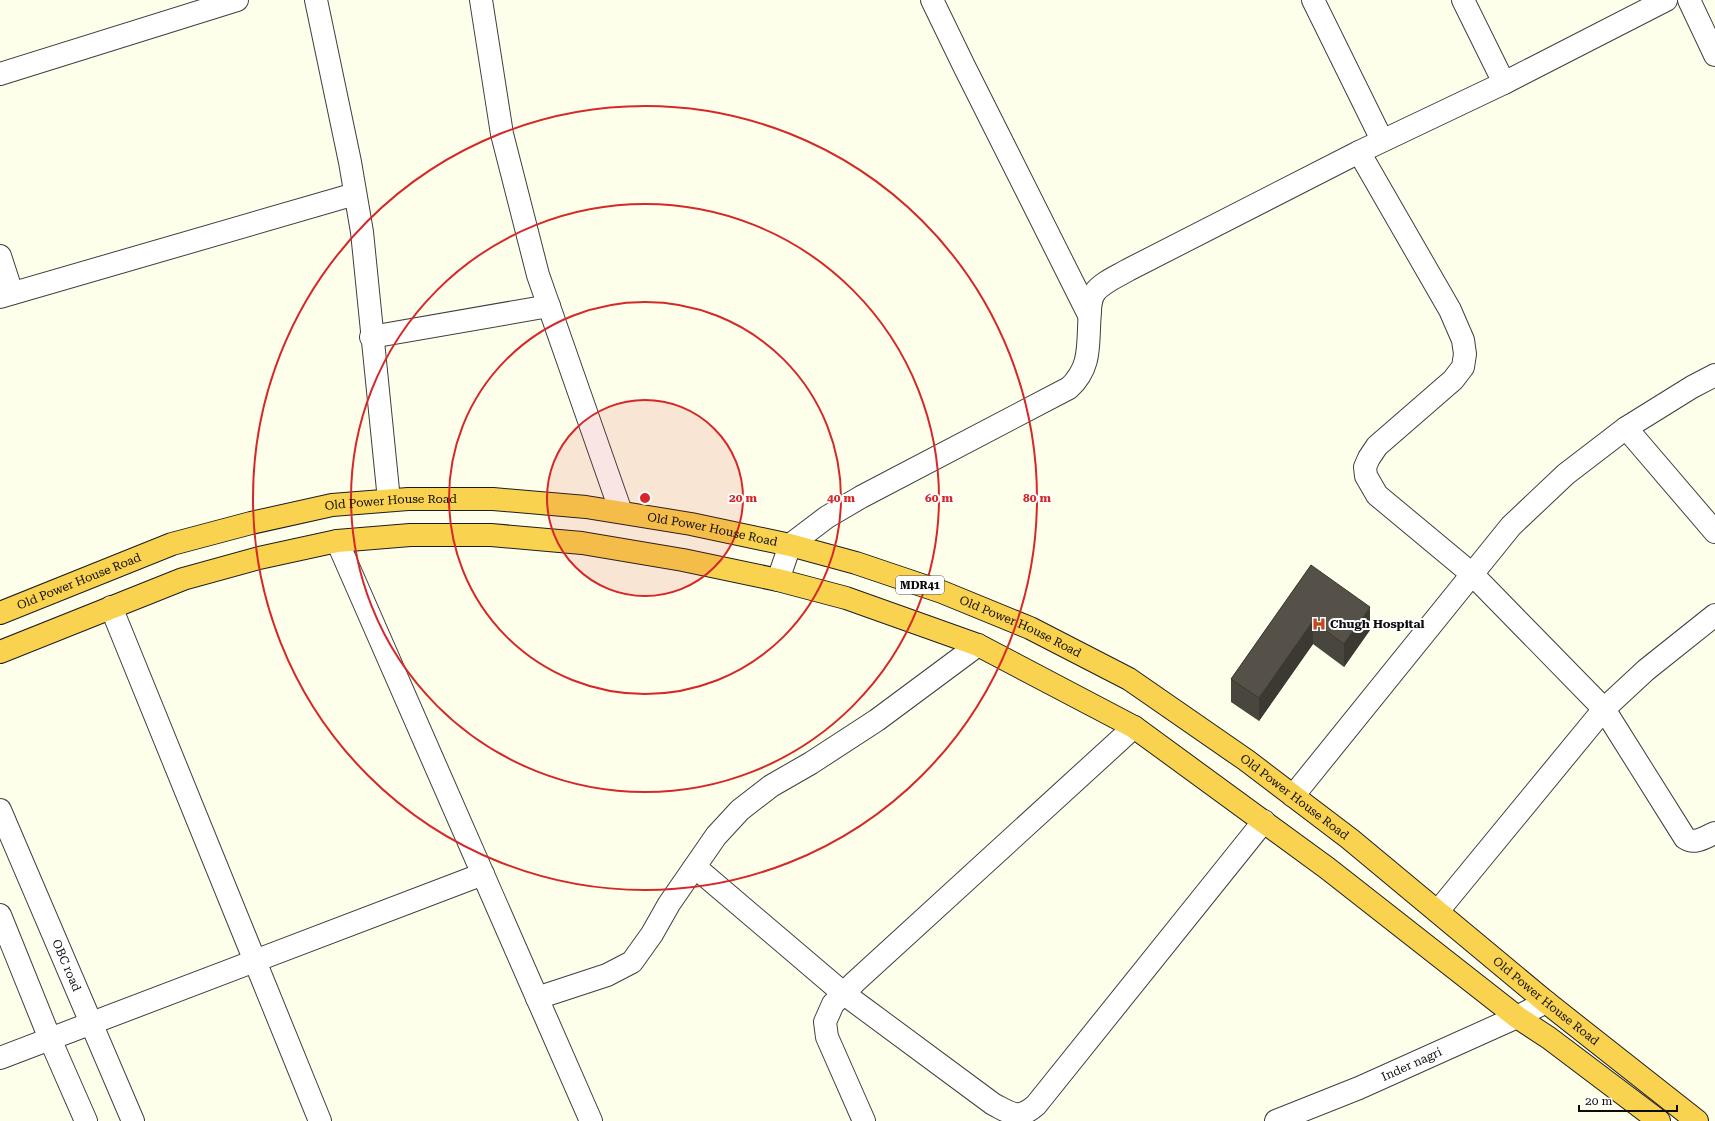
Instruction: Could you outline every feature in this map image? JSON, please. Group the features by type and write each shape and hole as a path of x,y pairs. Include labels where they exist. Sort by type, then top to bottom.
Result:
{"highway":[{"name":"Old Power House Road","path":"0,613 172,544 251,523 332,505 389,500 493,498 586,506 691,524 790,545 863,565 942,592 1030,628 1129,679 1246,760 1350,839 1546,1002 1697,1121"},
{"path":"0,652 183,580 259,558 337,541 410,535 491,535 582,544 684,560 778,580 846,598 978,645 1134,727 1264,821 1517,1017 1548,1038 1659,1121"}],"street":[{"path":"0,74 237,0"},
{"path":"316,0 356,194 362,232 371,337 389,500"},
{"path":"481,0 502,134 534,261 621,512"},
{"path":"932,0 967,73 1089,315"},
{"path":"1313,0 1382,140"},
{"path":"1463,0 1504,83"},
{"path":"778,580 790,545 827,517 1069,388 1078,380 1086,365 1089,346 1089,315 1092,297 1096,291 1105,284 1135,266 1382,140 1504,83 1666,0"},
{"path":"1689,0 1715,55"},
{"path":"1359,152 1450,310 1463,340 1465,354 1463,367 1453,380 1377,446 1365,467 1366,476 1376,495 1472,574 1604,709 1685,838 1690,841 1696,841 1715,832"},
{"path":"0,256 6,295 356,194"},
{"path":"371,337 549,306"},
{"path":"1292,796 1511,526 1566,474 1626,428 1692,387 1715,375"},
{"path":"1626,428 1715,532"},
{"path":"337,541 590,1121"},
{"path":"111,608 320,1121"},
{"path":"1438,911 1604,709 1646,670 1715,616"},
{"path":"537,998 606,975 632,962 640,953 670,904 716,836 740,810 771,786 811,763 877,720 978,645"},
{"path":"864,1121 827,1037 825,1022 833,1004 843,993 1134,727"},
{"name":"OBC road","path":"0,810 133,1121"},
{"path":"695,867 843,993 993,1104 1013,1114 1022,1115 1036,1105 1264,821"},
{"path":"0,1058 255,962 482,874"},
{"path":"0,914 50,1039 86,1121"},
{"name":"Inder nagri","path":"1276,1121 1359,1088 1517,1017 1546,1002"}],"building":[{"path":"1311,565 1370,607 1344,644 1313,621 1259,698 1231,679"}],"place":[{"name":"Chugh Hospital","path":"1319,624"}]}
